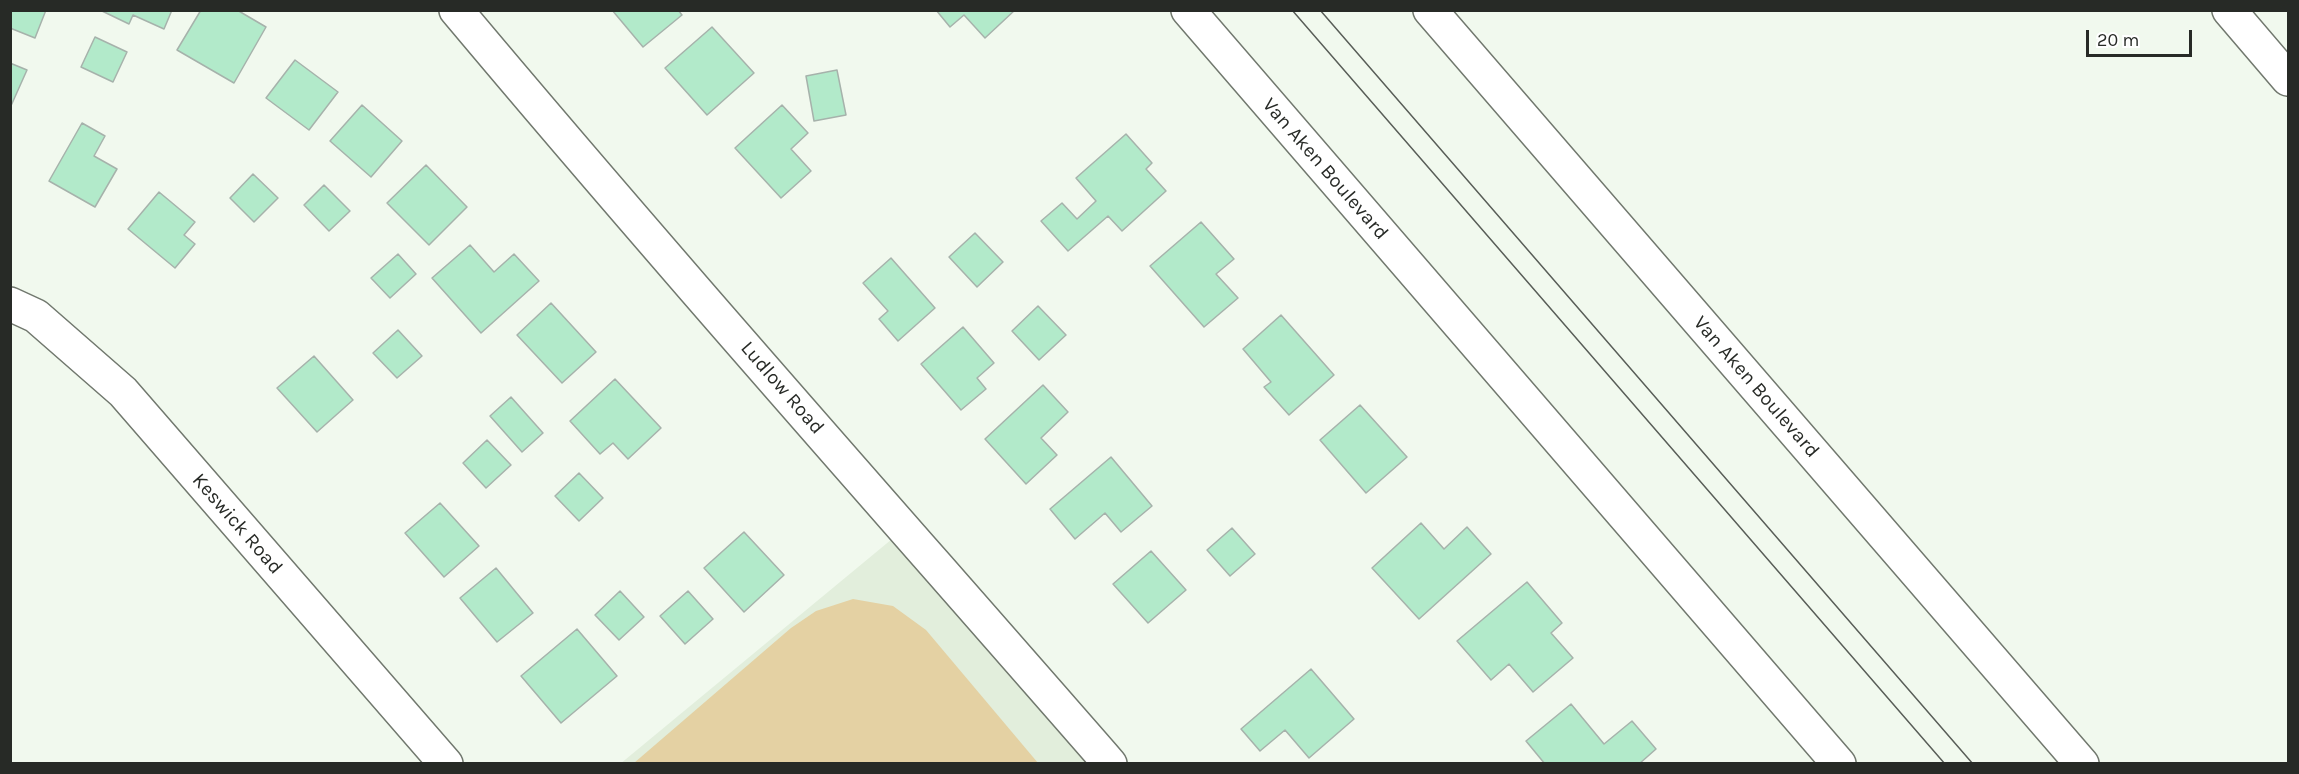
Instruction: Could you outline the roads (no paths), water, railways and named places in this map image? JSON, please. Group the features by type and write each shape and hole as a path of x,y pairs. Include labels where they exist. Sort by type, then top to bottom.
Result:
{"main road":[{"name":"Ludlow Road","path":"456,10 603,186 1110,764"},
{"name":"Van Aken Boulevard","path":"1188,10 1839,764"},
{"name":"Van Aken Boulevard","path":"1431,10 2082,764"},
{"path":"2229,10 2289,79"},
{"name":"Keswick Road","path":"10,304 36,316 123,392 446,764"}],"tram line":[{"path":"1292,10 1945,764"},
{"path":"1320,10 1973,764"}]}
